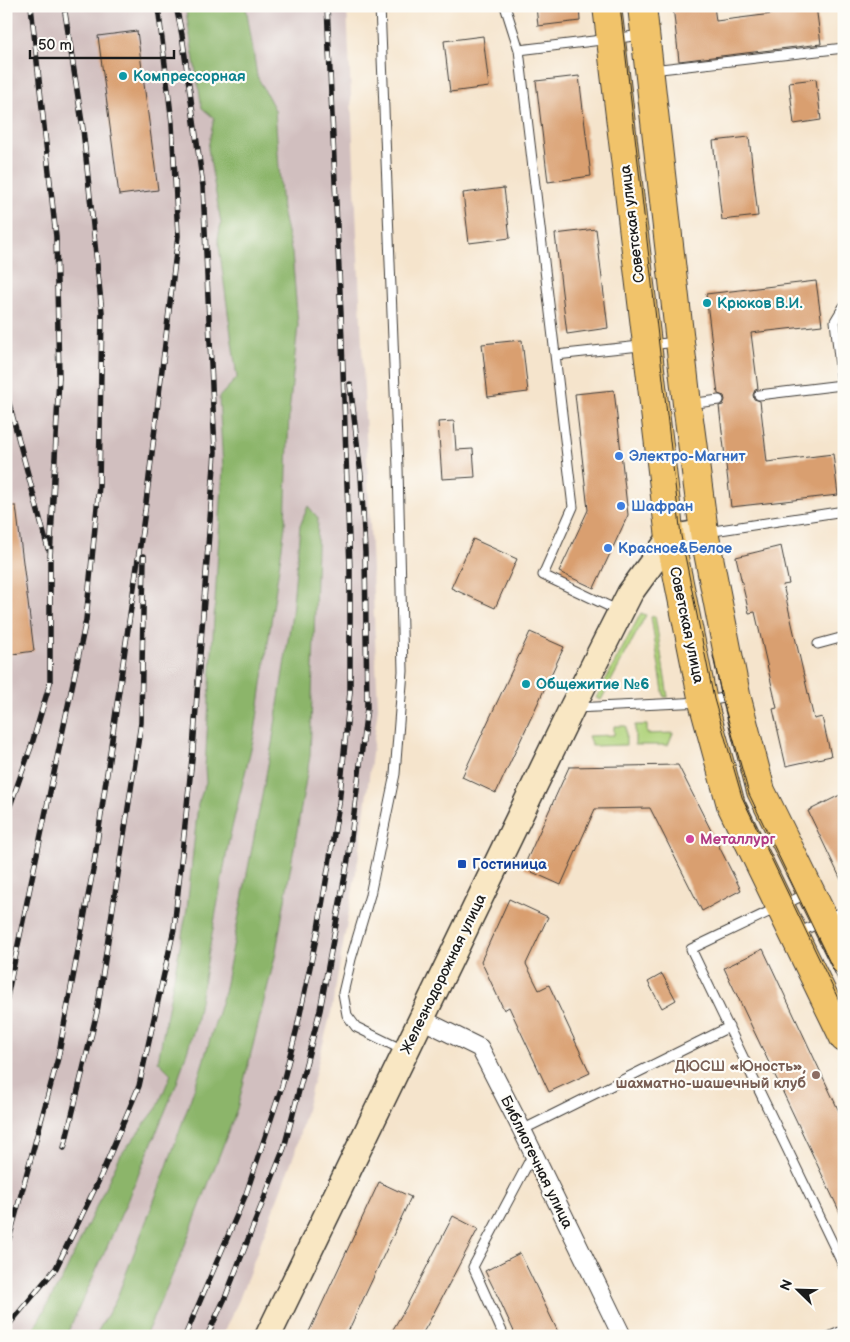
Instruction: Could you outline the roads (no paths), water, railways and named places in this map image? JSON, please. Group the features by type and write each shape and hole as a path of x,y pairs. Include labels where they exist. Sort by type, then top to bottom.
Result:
{"main road":[{"name":"Советская улица","path":"607,6 670,538 703,702 731,805 844,1038"},
{"path":"642,6 687,404 704,532 736,695 761,791 810,892 834,916 844,960"},
{"path":"670,538 704,532"},
{"name":"Железнодорожная улица","path":"268,1336 572,708 630,593 670,538"}],"street":[{"name":"Библиотечная улица","path":"421,1019 480,1048 622,1336"}],"lane":[{"path":"380,6 398,468 403,671 395,774 370,895 351,958 343,993 347,1015 356,1027 405,1052"},
{"path":"505,6 519,50 573,507 543,576 621,612"},
{"path":"519,50 645,34"},
{"path":"649,70 844,48"},
{"path":"759,395 843,386 835,321 844,306"},
{"path":"556,355 680,341"},
{"path":"687,404 719,400"},
{"path":"704,532 844,511"},
{"path":"818,644 844,636"},
{"path":"572,708 703,702 736,695"},
{"path":"810,892 691,949 840,1250 844,1267"},
{"path":"794,936 834,916"},
{"path":"522,1130 729,1027"},
{"path":"504,1336 473,1267 533,1154"},
{"path":"831,1336 844,1330"}],"tram line":[{"path":"620,6 681,536 714,699 742,797 844,1011"},
{"path":"713,656 722,698 749,794 844,992"}],"railway":[{"path":"6,817 31,747 50,683 50,559 59,377 56,237 31,6"},
{"path":"6,1002 86,620 99,486 102,312 83,129 64,6"},
{"path":"6,1250 58,1058 93,870 145,511 178,236 172,123 158,6"},
{"path":"6,1328 56,1268 99,1180 139,1086 174,929 193,749 215,452 203,186 182,35 176,6"},
{"path":"185,1336 246,1194 282,1086 297,1028 318,929 339,804 350,692 350,569 327,6"},
{"path":"207,1336 225,1298 284,1148 320,1010 349,854 367,708 365,552 361,475 350,384"},
{"path":"6,392 48,549"},
{"path":"64,1148 97,1012 141,723 144,556"}],"place":[{"name":"Компрессорная","path":"123,76"},
{"name":"Крюков В.И.","path":"707,303"},
{"name":"Электро-Магнит","path":"619,456"},
{"name":"Шафран","path":"621,506"},
{"name":"Красное&Белое","path":"608,548"},
{"name":"Общежитие №6","path":"526,684"},
{"name":"Металлург","path":"690,839"},
{"name":"Гостиница","path":"462,864"},
{"name":"ДЮСШ «Юность», шахматно-шашечный клуб","path":"816,1075"}]}
